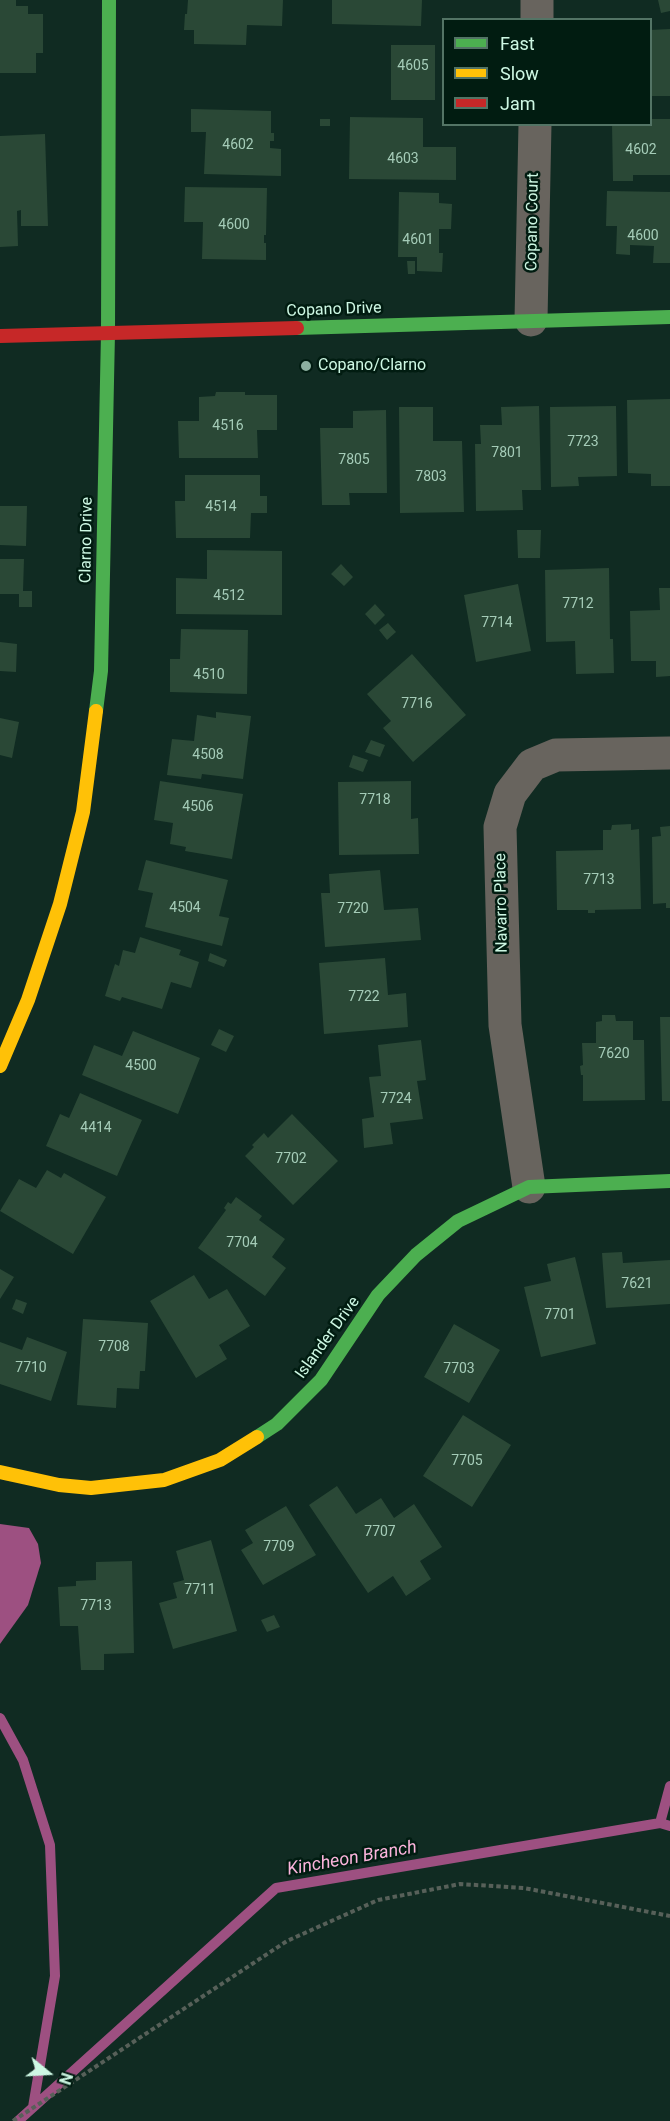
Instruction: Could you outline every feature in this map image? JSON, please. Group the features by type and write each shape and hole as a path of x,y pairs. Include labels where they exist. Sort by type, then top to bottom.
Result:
{"street":[{"name":"Clarno Drive","path":"0,1066 28,1000 60,904 83,812 101,670 108,333 109,0"},
{"path":"537,0 537,18"},
{"name":"Copano Court","path":"531,320 535,126"},
{"name":"Copano Drive","path":"0,336 670,317"},
{"name":"Navarro Place","path":"529,1187 506,1025 500,827 510,794 532,765 556,755 670,753"},
{"name":"Islander Drive","path":"0,1472 19,1478 91,1488 164,1480 220,1460 277,1424 321,1380 378,1295 416,1255 458,1221 529,1187 670,1181"}],"path":[{"path":"13,2121 287,1941 378,1900 460,1884 524,1888 670,1916"}],"shaded area":[{"path":"0,1524 29,1528 38,1544 41,1563 28,1605 0,1644"}],"building":[{"path":"0,0 16,0 16,6 28,6 28,14 43,14 43,53 36,53 36,73 0,73"},
{"path":"188,0 283,0 282,26 247,25 246,45 194,44 194,30 184,30"},
{"path":"332,0 422,0 421,26 332,24"},
{"path":"658,0 670,0 670,11 661,13"},
{"path":"670,29 670,96 652,96 652,30"},
{"path":"391,45 435,45 435,100 391,100"},
{"path":"191,109 271,111 271,133 274,133 274,141 270,141 270,148 281,149 281,176 204,174 206,132 191,132"},
{"path":"350,117 423,118 423,147 456,147 456,180 349,179"},
{"path":"320,119 330,119 330,126 320,126"},
{"path":"652,119 670,119 670,175 633,175 633,181 613,181 612,126 652,126"},
{"path":"45,134 48,226 21,226 21,210 17,211 18,246 0,247 0,136"},
{"path":"185,187 267,188 266,235 264,235 266,260 202,259 203,222 184,222"},
{"path":"607,191 670,192 670,263 653,263 654,246 630,245 630,255 616,254 617,226 606,226"},
{"path":"399,192 439,193 439,203 452,204 451,229 439,229 439,253 443,253 442,272 417,271 417,257 398,257"},
{"path":"407,261 415,261 415,274 408,274"},
{"path":"216,392 277,395 277,430 257,430 258,458 179,458 178,421 199,421 199,397 215,396"},
{"path":"670,399 670,486 651,486 651,474 628,473 627,400"},
{"path":"539,406 541,490 522,490 523,510 476,511 475,444 481,444 480,425 502,425 501,407"},
{"path":"616,406 617,476 578,477 579,486 551,487 550,407"},
{"path":"399,407 433,407 433,441 462,441 464,512 400,513"},
{"path":"386,410 387,493 349,493 350,505 322,505 320,428 353,428 353,411"},
{"path":"185,475 260,475 260,496 267,496 267,513 251,513 250,538 176,538 175,501 185,501"},
{"path":"0,506 27,506 26,546 0,545"},
{"path":"517,530 541,530 540,558 518,558"},
{"path":"207,550 282,551 282,615 176,614 176,578 207,579"},
{"path":"0,559 24,559 23,591 32,591 32,607 19,607 19,594 0,594"},
{"path":"341,564 353,577 344,586 331,574"},
{"path":"609,568 610,639 613,639 614,673 576,674 575,641 546,642 545,570"},
{"path":"518,584 531,651 476,662 464,595"},
{"path":"659,588 670,588 670,676 656,677 656,661 631,661 630,611 660,610"},
{"path":"375,604 385,615 375,625 365,614"},
{"path":"388,623 396,632 387,640 379,630"},
{"path":"181,629 248,630 247,694 170,692 170,659 180,659"},
{"path":"0,642 17,644 16,672 0,671"},
{"path":"412,654 466,715 413,762 383,728 391,721 367,694"},
{"path":"216,712 251,716 243,779 202,774 201,779 167,775 172,739 194,741 197,715 216,718"},
{"path":"0,718 19,722 12,758 0,755"},
{"path":"371,740 385,745 380,757 365,752"},
{"path":"353,755 368,760 363,772 349,767"},
{"path":"160,781 243,794 232,859 185,851 186,847 170,844 173,823 154,820"},
{"path":"411,781 411,819 418,818 419,854 339,855 338,782"},
{"path":"631,824 631,830 639,829 641,909 595,910 595,913 588,913 588,910 557,910 556,851 603,850 603,830 611,830 612,825"},
{"path":"670,826 670,908 666,908 666,903 653,904 652,837 661,836 660,827"},
{"path":"146,860 228,880 219,916 229,918 222,946 145,927 153,893 138,890"},
{"path":"380,870 384,910 418,908 421,940 325,947 321,893 330,893 329,874"},
{"path":"140,937 181,950 179,955 199,962 191,988 171,982 162,1009 122,997 120,1001 105,996 115,964 119,966 123,950 135,953"},
{"path":"210,953 227,960 224,967 208,961"},
{"path":"385,958 388,995 406,993 408,1027 324,1034 319,963"},
{"path":"602,1015 615,1015 616,1021 633,1021 633,1040 644,1040 645,1100 583,1101 583,1075 581,1075 580,1066 583,1065 582,1043 596,1043 596,1022 602,1021"},
{"path":"660,1017 670,1017 670,1101 662,1101"},
{"path":"219,1029 234,1036 226,1052 211,1045"},
{"path":"133,1031 200,1058 178,1114 82,1075 94,1045 122,1056"},
{"path":"421,1040 426,1080 417,1081 423,1119 390,1123 393,1144 364,1148 362,1119 374,1117 369,1077 381,1076 378,1045"},
{"path":"80,1093 142,1120 117,1176 46,1146 60,1114 69,1118"},
{"path":"292,1114 338,1161 293,1205 245,1156 264,1133 268,1138"},
{"path":"47,1170 61,1178 64,1173 106,1197 73,1254 0,1211 19,1179 36,1188"},
{"path":"236,1197 262,1216 259,1220 285,1239 272,1257 286,1268 265,1296 198,1248 226,1210 224,1208 228,1202 231,1204"},
{"path":"622,1252 623,1263 670,1260 670,1304 606,1308 602,1253"},
{"path":"575,1257 596,1344 541,1357 524,1287 551,1281 547,1264"},
{"path":"0,1269 14,1277 0,1299"},
{"path":"194,1275 209,1299 227,1289 250,1326 219,1345 227,1359 196,1378 150,1301"},
{"path":"16,1299 27,1303 23,1314 12,1309"},
{"path":"83,1319 148,1323 145,1371 140,1371 139,1389 117,1388 116,1408 77,1405"},
{"path":"454,1324 500,1350 469,1403 424,1377"},
{"path":"27,1337 67,1352 51,1401 0,1384 0,1342 22,1350"},
{"path":"463,1415 511,1445 472,1507 423,1476"},
{"path":"337,1486 356,1514 381,1498 394,1518 414,1504 442,1547 420,1561 431,1579 406,1596 393,1576 368,1593 309,1505"},
{"path":"286,1506 316,1555 263,1585 241,1550 253,1543 245,1530"},
{"path":"211,1540 237,1631 173,1649 159,1603 177,1598 173,1583 184,1580 176,1551"},
{"path":"132,1561 134,1653 104,1654 104,1670 81,1670 78,1626 60,1626 58,1587 76,1586 76,1581 96,1580 96,1562"},
{"path":"274,1615 280,1627 267,1632 261,1620"}],"waterway":[{"path":"0,1718 23,1760 50,1845 55,1976 33,2107"},
{"path":"660,1823 670,1786"},
{"name":"Kincheon Branch","path":"18,2121 276,1888 660,1823 670,1826"}],"traffic: fast":[{"path":"96,711 101,671 108,333 109,0"},
{"path":"297,328 670,317"},
{"path":"257,1437 277,1424 321,1380 378,1295 416,1255 458,1221 529,1187 670,1181"}],"traffic: slow":[{"path":"0,1066 28,1000 60,904 83,812 96,711"},
{"path":"0,1472 59,1485 91,1488 164,1480 220,1460 257,1437"}],"traffic: jam":[{"path":"0,336 297,328"}],"place":[{"name":"Copano/Clarno","path":"306,366"}]}
